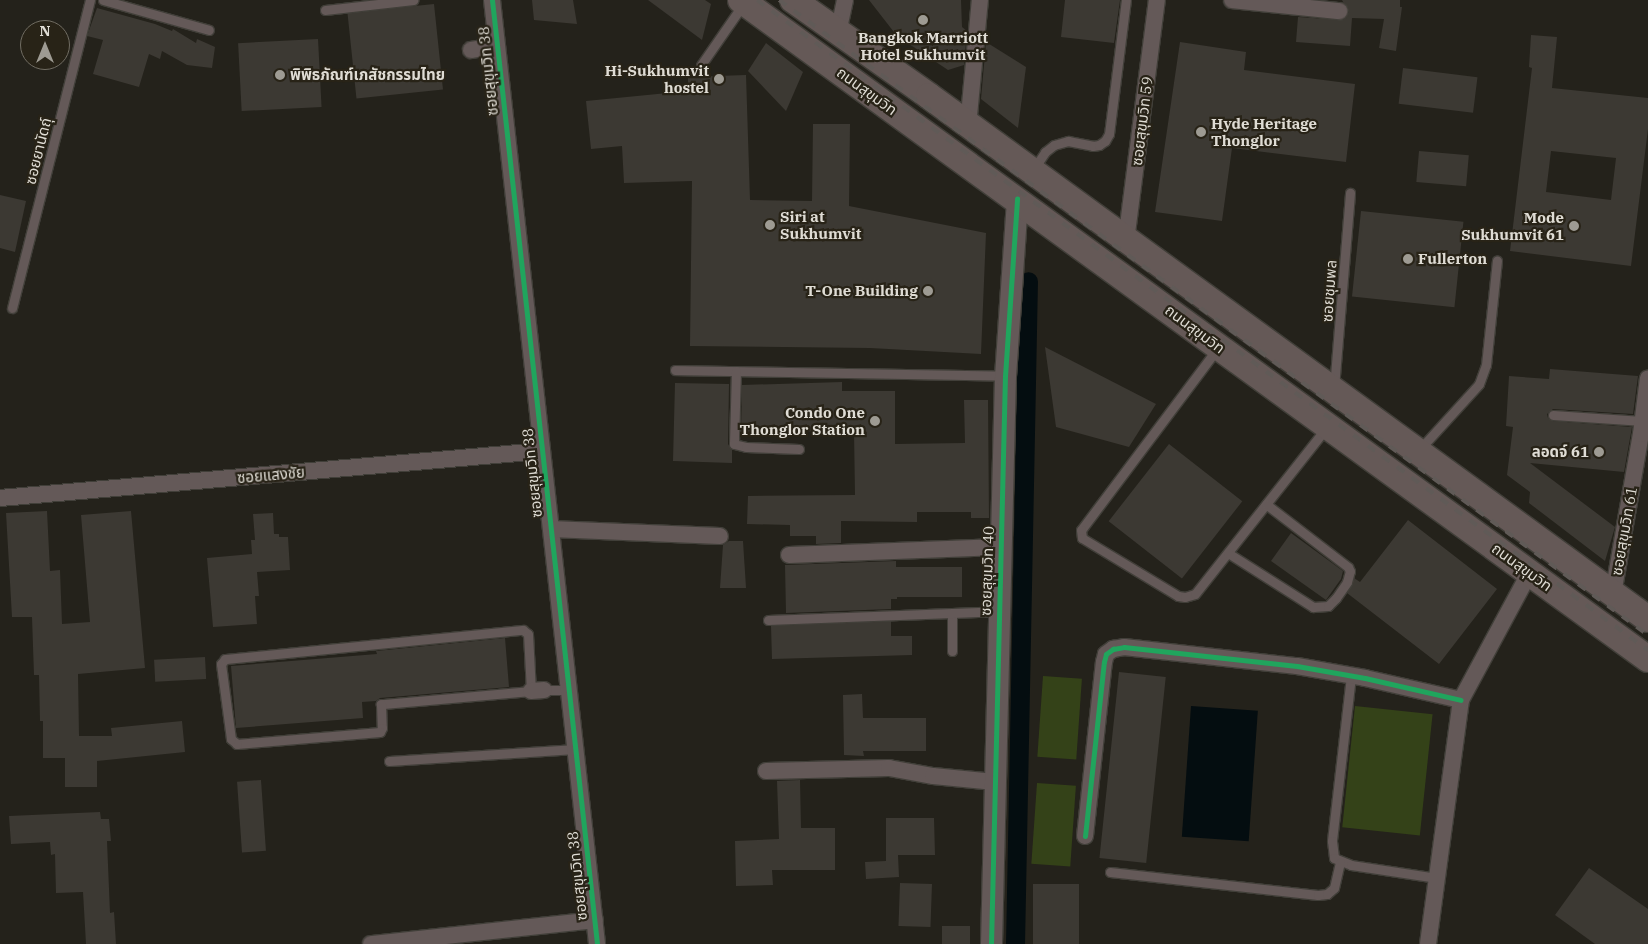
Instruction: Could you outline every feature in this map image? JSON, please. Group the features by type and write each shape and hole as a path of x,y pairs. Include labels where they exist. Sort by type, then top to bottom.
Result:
{"main road":[{"name":"ถนนสุขุมวิท","path":"793,0 1648,619"},
{"name":"ถนนสุขุมวิท","path":"742,1 1017,198 1648,659"},
{"path":"1017,198 1032,173"},
{"path":"1594,620 1613,594"}],"street":[{"name":"ซอยสุขุมวิท 38","path":"492,0 597,944"},
{"path":"838,33 845,0"},
{"path":"968,126 980,0"},
{"name":"ซอยสุขุมวิท 59","path":"1126,241 1157,0"},
{"path":"1232,0 1340,11"},
{"path":"471,50 497,46"},
{"name":"ซอยสุขุมวิท 40","path":"991,944 1005,376 1017,198"},
{"name":"ซอยสุขุมวิท 61","path":"1613,594 1643,430 1648,385"},
{"name":"ซอยแสงชัย","path":"0,498 542,451"},
{"path":"551,530 720,536"},
{"path":"789,555 1000,547"},
{"path":"1428,944 1461,700 1530,572"},
{"path":"1085,836 1104,662 1109,651 1124,648 1298,666 1461,700"},
{"path":"766,771 889,768 948,778 995,782"},
{"path":"371,944 595,920"}],"lane":[{"name":"ซอยยานัดถุ์","path":"12,308 90,0"},
{"path":"103,0 209,30"},
{"path":"325,10 413,0"},
{"path":"1032,173 1045,152 1054,145 1068,141 1093,146 1106,141 1109,134 1126,0"},
{"path":"701,65 742,1"},
{"name":"ซอยชุมพล","path":"1334,391 1350,194"},
{"path":"1417,452 1478,384 1486,365 1497,261"},
{"path":"1219,347 1081,532 1082,538 1178,596 1186,597 1195,594 1328,426"},
{"path":"675,370 1005,376"},
{"path":"736,371 734,444 746,447 799,449"},
{"path":"1553,415 1643,430"},
{"path":"1228,552 1313,607 1328,606 1336,598 1348,582 1350,571 1348,567 1266,504"},
{"path":"768,620 998,611"},
{"path":"952,614 952,651"},
{"path":"538,690 528,634 523,630 225,659 221,664 231,739 237,744 380,732 382,728 381,704 538,690 569,690"},
{"path":"1351,676 1332,841 1334,858 1340,862 1437,878"},
{"path":"389,762 576,749"},
{"path":"1110,872 1318,895 1327,894 1334,888 1340,862"}],"green space":[{"path":"1043,676 1082,679 1076,760 1037,757"},
{"path":"1355,706 1433,714 1420,835 1342,827"},
{"path":"1037,783 1076,786 1070,867 1031,864"}],"shaded area":[{"path":"1191,706 1258,711 1249,841 1182,837"}],"building":[{"path":"532,0 573,0 577,24 534,20"},
{"path":"648,0 705,0 711,4 702,40"},
{"name":"Bangkok Marriott Hotel Sukhumvit","path":"869,0 961,0 962,27 967,31 964,65 948,70 897,36"},
{"path":"1065,0 1120,0 1114,43 1061,37"},
{"path":"1342,0 1400,0 1400,7 1402,7 1396,51 1379,48 1384,19 1352,18 1350,46 1296,42 1298,17 1343,20 1349,12"},
{"path":"434,4 443,90 356,99 347,13"},
{"path":"97,8 155,24 172,31 173,29 196,43 197,39 215,47 212,68 187,65 162,51 160,59 149,54 139,87 93,74 103,40 87,36"},
{"path":"1531,35 1557,37 1552,88 1648,98 1648,129 1631,266 1510,251 1532,68 1529,67","holes":["1551,151 1616,158 1611,200 1546,192"]},
{"name":"พิพิธภัณฑ์เภสัชกรรมไทย","path":"318,39 322,107 242,111 238,43"},
{"path":"986,42 1026,67 1018,128 981,99"},
{"path":"1180,42 1246,52 1244,70 1355,84 1346,162 1232,148 1222,221 1155,212"},
{"path":"766,43 803,72 786,111 748,71"},
{"path":"1403,68 1477,77 1473,113 1399,104"},
{"path":"746,75 750,200 812,201 813,124 850,124 849,206 986,233 981,354 870,348 690,346 692,181 624,183 622,146 591,149 586,101 688,91 688,77"},
{"path":"1419,151 1469,155 1466,186 1416,182"},
{"path":"0,195 26,201 15,252 0,248"},
{"name":"Fullerton","path":"1361,211 1463,222 1454,307 1352,297"},
{"path":"1045,347 1156,404 1129,447 1056,427"},
{"path":"1550,369 1638,376 1633,414 1553,409 1547,414 1548,418 1553,421 1632,427 1624,472 1530,463 1615,527 1605,561 1529,503 1530,492 1507,475 1513,427 1506,426 1509,376 1549,379"},
{"path":"842,382 842,391 895,391 895,444 965,443 964,400 988,400 989,518 971,518 971,512 917,512 917,522 841,521 841,543 816,544 816,536 790,536 790,525 747,524 748,496 855,495 854,431 741,432 742,385"},
{"path":"675,383 729,384 728,444 732,450 732,463 673,461"},
{"path":"1169,444 1242,501 1182,578 1109,521"},
{"path":"47,511 50,571 60,570 62,624 90,622 81,515 131,511 145,668 78,674 79,736 112,736 111,728 182,721 185,752 97,761 97,787 65,787 65,758 43,758 43,721 40,721 39,675 34,675 32,617 12,617 6,513"},
{"path":"273,513 274,534 279,534 279,537 288,537 290,570 257,572 259,596 255,596 257,624 213,627 207,558 252,554 251,540 255,540 253,514"},
{"path":"1408,520 1497,589 1439,664 1347,593 1354,578 1360,582"},
{"path":"1291,533 1343,571 1341,579 1326,600 1271,561"},
{"path":"729,541 743,541 746,588 720,588 723,545"},
{"path":"896,561 896,567 962,567 962,597 897,597 897,599 891,599 891,609 786,613 785,565"},
{"path":"891,621 891,636 912,636 912,655 772,659 771,626"},
{"path":"505,638 509,687 380,698 376,701 362,702 363,718 236,728 231,666 377,654 376,651"},
{"path":"205,657 206,679 155,682 154,660"},
{"path":"1119,672 1166,677 1146,863 1099,858"},
{"path":"862,694 863,718 926,718 926,751 863,751 864,756 844,755 843,695"},
{"path":"261,780 266,851 242,853 237,782"},
{"path":"800,780 801,828 835,828 835,870 772,870 773,885 736,886 735,841 779,839 777,781"},
{"path":"100,812 101,819 109,819 111,841 107,841 110,913 114,912 116,944 86,944 83,892 56,893 55,854 51,855 50,842 11,844 9,816"},
{"path":"886,818 934,818 935,855 898,855 899,877 866,879 865,862 886,861"},
{"path":"1589,868 1648,909 1648,944 1595,944 1555,915"},
{"path":"900,883 932,884 930,927 898,926"},
{"path":"1033,884 1079,884 1079,944 1033,944"},
{"path":"942,926 970,926 970,944 942,944"}],"waterway":[{"path":"1015,944 1028,281"}],"railway":[{"path":"757,0 1648,650"},
{"path":"779,0 1648,635"}],"cycle path":[{"path":"492,0 597,944"},
{"path":"991,944 1005,376 1017,198"},
{"path":"1085,836 1104,662 1106,654 1113,649 1124,647 1297,666 1365,678 1461,700"}],"place":[{"name":"Bangkok Marriott Hotel Sukhumvit","path":"923,20"},
{"name":"พิพิธภัณฑ์เภสัชกรรมไทย","path":"280,75"},
{"name":"Hi-Sukhumvit hostel","path":"719,79"},
{"name":"Hyde Heritage Thonglor","path":"1201,132"},
{"name":"Siri at Sukhumvit","path":"770,225"},
{"name":"Mode Sukhumvit 61","path":"1574,226"},
{"name":"Fullerton","path":"1408,259"},
{"name":"T-One Building","path":"928,291"},
{"name":"Condo One Thonglor Station","path":"875,421"},
{"name":"ลอดจ์ 61","path":"1599,452"}]}
